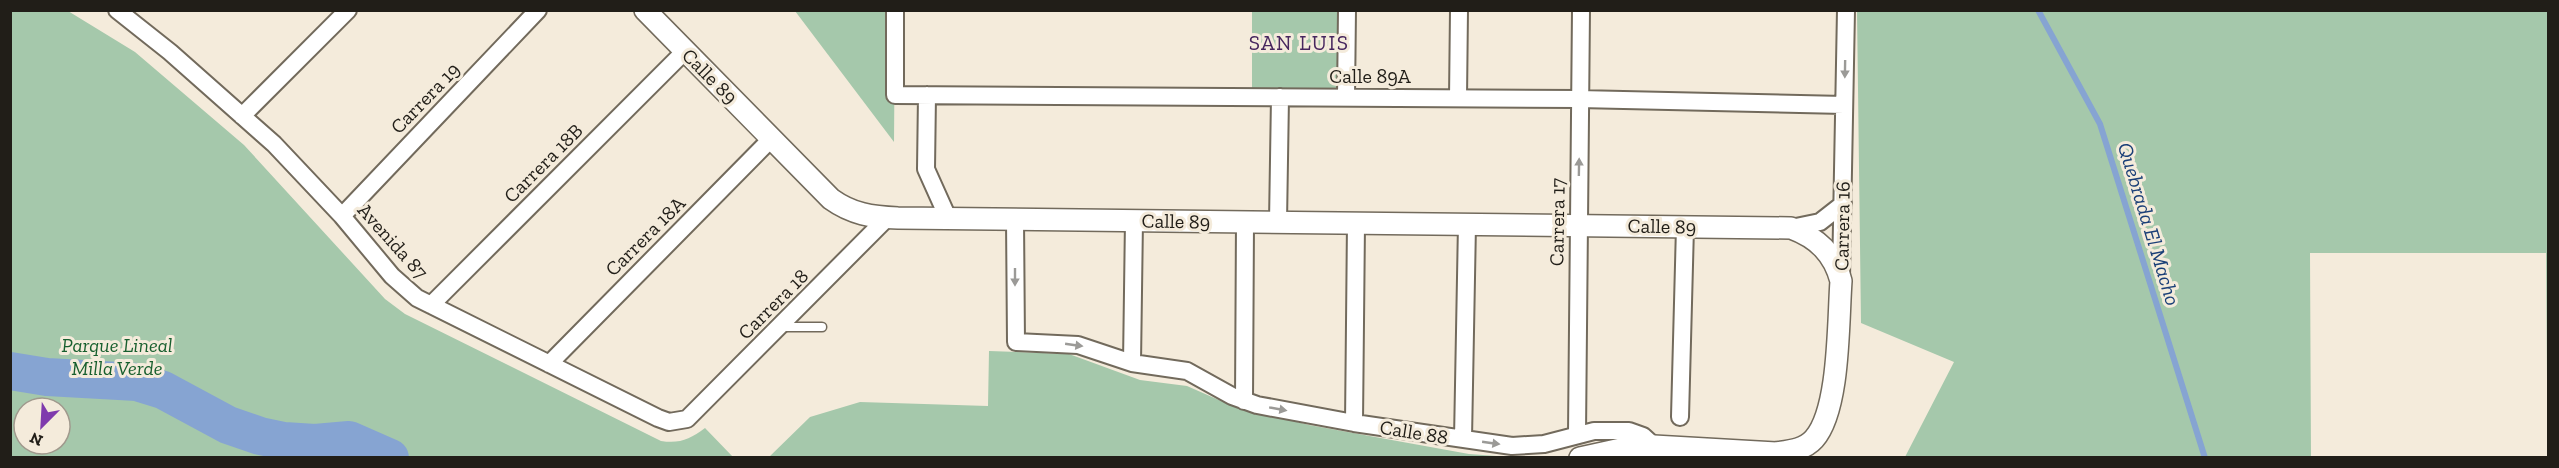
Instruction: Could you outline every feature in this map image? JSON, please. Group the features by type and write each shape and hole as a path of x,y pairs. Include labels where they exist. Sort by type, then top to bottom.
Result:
{"street":[{"name":"Avenida 87","path":"117,10 170,52 287,158 342,216 392,276 417,298 658,418 669,422 687,419"},
{"path":"242,116 348,10"},
{"name":"Carrera 19","path":"342,216 538,10"},
{"name":"Calle 89","path":"645,10 831,199 860,215 1015,219 1791,228 1820,222 1843,204"},
{"name":"Calle 89A","path":"896,10 895,94 1580,99 1844,105"},
{"path":"1346,97 1347,10"},
{"path":"1458,98 1459,10"},
{"name":"Carrera 17","path":"1577,434 1581,10"},
{"name":"Carrera 16","path":"1815,438 1825,421 1832,399 1841,281 1846,10"},
{"name":"Carrera 18B","path":"431,305 685,51"},
{"path":"927,95 926,169 948,218"},
{"path":"1278,222 1280,97"},
{"name":"Carrera 18A","path":"549,364 772,138"},
{"name":"Carrera 18","path":"687,419 888,217"},
{"name":"Calle 88","path":"1015,219 1016,342 1078,345 1132,363 1187,371 1244,401 1354,423 1463,440 1528,446 1544,444 1594,430 1629,431 1643,436 1654,446 1776,453 1794,451 1806,446 1815,438"},
{"path":"1132,363 1134,220"},
{"path":"1244,401 1245,222"},
{"path":"1354,423 1356,223"},
{"path":"1463,440 1467,224"},
{"path":"1680,417 1685,226"},
{"name":"Calle 89","path":"1791,228 1803,233 1824,248 1838,269 1841,281"},
{"path":"1580,458 1654,446"}],"lane":[{"path":"779,327 822,327"}],"green space":[{"name":"Parque Lineal Milla Verde","path":"10,11 68,11 135,52 244,145 385,299 405,314 661,441 684,440 705,428 733,457 11,457"},
{"path":"795,11 895,11 894,142"},
{"path":"1252,11 1345,11 1344,89 1252,89"},
{"path":"1857,11 2548,11 2548,379 2546,253 2310,253 2311,457 1905,457 1954,362 1861,323"},
{"path":"989,351 1069,354 1140,380 1187,386 1228,404 1309,425 1469,454 1510,457 768,458 810,417 860,402 988,406"}],"waterway":[{"name":"Quebrada El Macho","path":"2038,10 2100,124 2205,458"},
{"path":"10,371 47,377 137,382 163,390 228,425 260,436 284,441 315,443 349,440 390,458"}],"district":[{"name":"SAN LUIS","path":"1299,43"}]}
